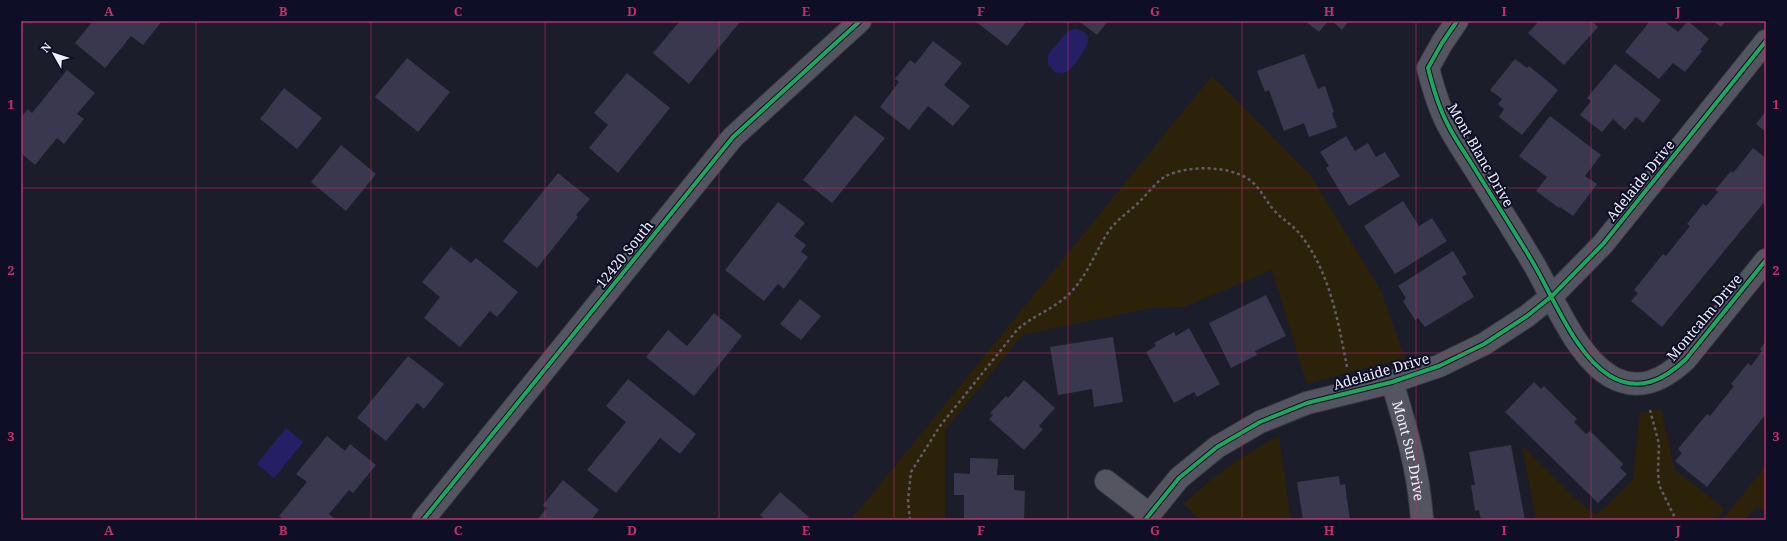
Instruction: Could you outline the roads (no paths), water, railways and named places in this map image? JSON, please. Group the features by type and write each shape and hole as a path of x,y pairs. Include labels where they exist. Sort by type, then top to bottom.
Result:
{"street":[{"name":"12420 South","path":"423,520 733,137 860,21"},
{"name":"Mont Blanc Drive","path":"1457,21 1442,43 1428,68 1434,94 1448,125 1552,296"},
{"name":"Adelaide Drive","path":"1106,481 1147,517 1179,478 1217,447 1260,422 1307,403 1392,382 1439,366 1484,344 1527,316 1552,296 1602,244 1766,41"},
{"name":"Montcalm Drive","path":"1552,296 1567,324 1598,367 1611,376 1628,382 1645,383 1660,379 1674,371 1686,359 1766,260"},
{"name":"Mont Sur Drive","path":"1392,382 1402,412 1419,486 1422,520"}]}
